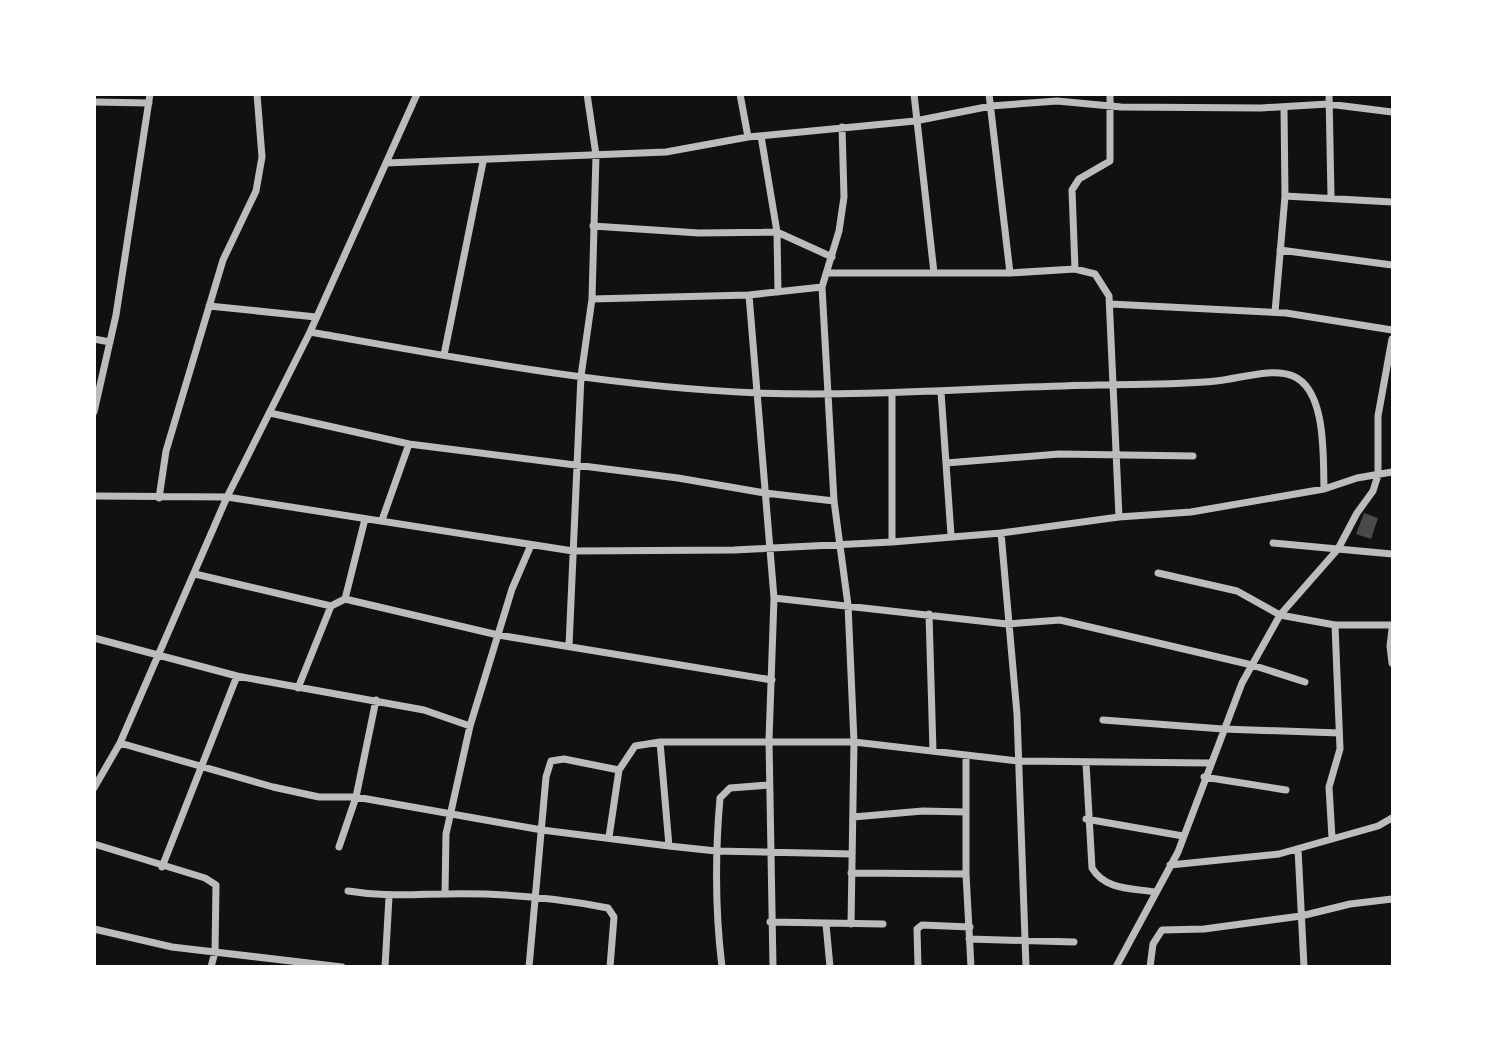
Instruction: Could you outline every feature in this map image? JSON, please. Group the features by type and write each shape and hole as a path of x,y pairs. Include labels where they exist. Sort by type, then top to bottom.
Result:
{"street":[{"path":"159,498 166,451 223,260 256,191 262,157 257,94"},
{"path":"94,788 120,743 227,497 310,332 416,94"},
{"path":"569,646 581,376 593,299 596,155 587,94"},
{"path":"740,94 748,137"},
{"path":"914,94 934,273"},
{"path":"989,94 1010,273"},
{"path":"1075,269 1072,190 1079,179 1110,161 1110,94"},
{"path":"1329,94 1331,196"},
{"path":"94,102 150,99 110,342 94,412"},
{"path":"386,163 483,162 666,152 748,137 915,121 991,106 1057,101 1111,106 1283,108 1328,104 1392,112"},
{"path":"1275,312 1285,196 1283,108"},
{"path":"842,127 844,197 832,257 822,287 834,501 848,605 854,742 851,923"},
{"path":"761,136 777,232 778,292"},
{"path":"444,355 483,162"},
{"path":"1285,196 1331,196 1392,202"},
{"path":"593,226 699,233 777,232 832,257"},
{"path":"1280,250 1392,265"},
{"path":"828,273 1010,273 1075,269 1087,270 1101,279 1110,304 1119,516"},
{"path":"593,299 748,295 822,287"},
{"path":"748,295 774,598 769,740 770,922 773,967"},
{"path":"1110,304 1275,312 1392,330"},
{"path":"209,306 316,317"},
{"path":"310,332 581,376 756,393 941,393 1215,381 1270,374 1293,376 1305,384 1321,423 1324,489"},
{"path":"94,339 110,342"},
{"path":"1116,967 1170,865 1209,763 1252,665 1280,615 1338,549 1357,513 1373,491 1378,475 1378,416 1392,339"},
{"path":"891,393 892,542"},
{"path":"941,393 951,535"},
{"path":"270,413 409,444 834,501"},
{"path":"382,520 409,444"},
{"path":"946,463 1034,455 1193,456"},
{"path":"94,496 227,497 573,551 734,551 1001,533 1119,516 1205,510 1324,489 1392,472"},
{"path":"345,599 365,519"},
{"path":"1001,533 1017,714 1026,967"},
{"path":"1273,543 1392,554"},
{"path":"445,894 446,834 470,726 512,589 531,545"},
{"path":"1158,573 1237,591 1280,615 1335,625 1392,627 1392,663"},
{"path":"195,574 331,606 345,599 498,635 772,680"},
{"path":"774,598 1007,624 1060,620 1252,665 1305,682"},
{"path":"298,688 331,606"},
{"path":"929,614 933,751"},
{"path":"1332,838 1329,787 1340,749 1335,625"},
{"path":"94,638 237,676 424,710 470,726"},
{"path":"162,867 237,676"},
{"path":"339,847 356,797 376,700"},
{"path":"1103,720 1223,729 1339,733"},
{"path":"609,836 619,770 635,746 660,742 854,742 1018,761 1209,763"},
{"path":"660,742 669,846"},
{"path":"120,743 201,768 319,797 356,797 542,830 609,836 669,846 716,851 852,854"},
{"path":"966,755 966,874 971,967"},
{"path":"529,967 546,777 551,761 564,759 619,770"},
{"path":"1086,763 1086,819 1091,868 1098,879 1117,887 1155,892"},
{"path":"1204,777 1286,790"},
{"path":"722,967 717,924 716,851 720,798 725,791 769,785"},
{"path":"853,817 923,811 966,812"},
{"path":"1170,865 1230,861 1298,849 1392,818"},
{"path":"1086,819 1183,836"},
{"path":"94,844 205,878 216,885 215,952 211,967"},
{"path":"1298,849 1304,967"},
{"path":"850,873 966,874"},
{"path":"348,891 389,897 445,894 537,896 608,908 612,912 610,967"},
{"path":"385,967 389,897"},
{"path":"1150,967 1153,944 1162,930 1204,929 1301,916 1350,904 1392,898"},
{"path":"770,922 883,924"},
{"path":"826,924 830,967"},
{"path":"918,967 917,929 922,925 970,927"},
{"path":"94,929 172,947 342,967"},
{"path":"970,939 1074,942"}],"building":[{"path":"1364,513 1378,518 1371,539 1356,534"}]}
